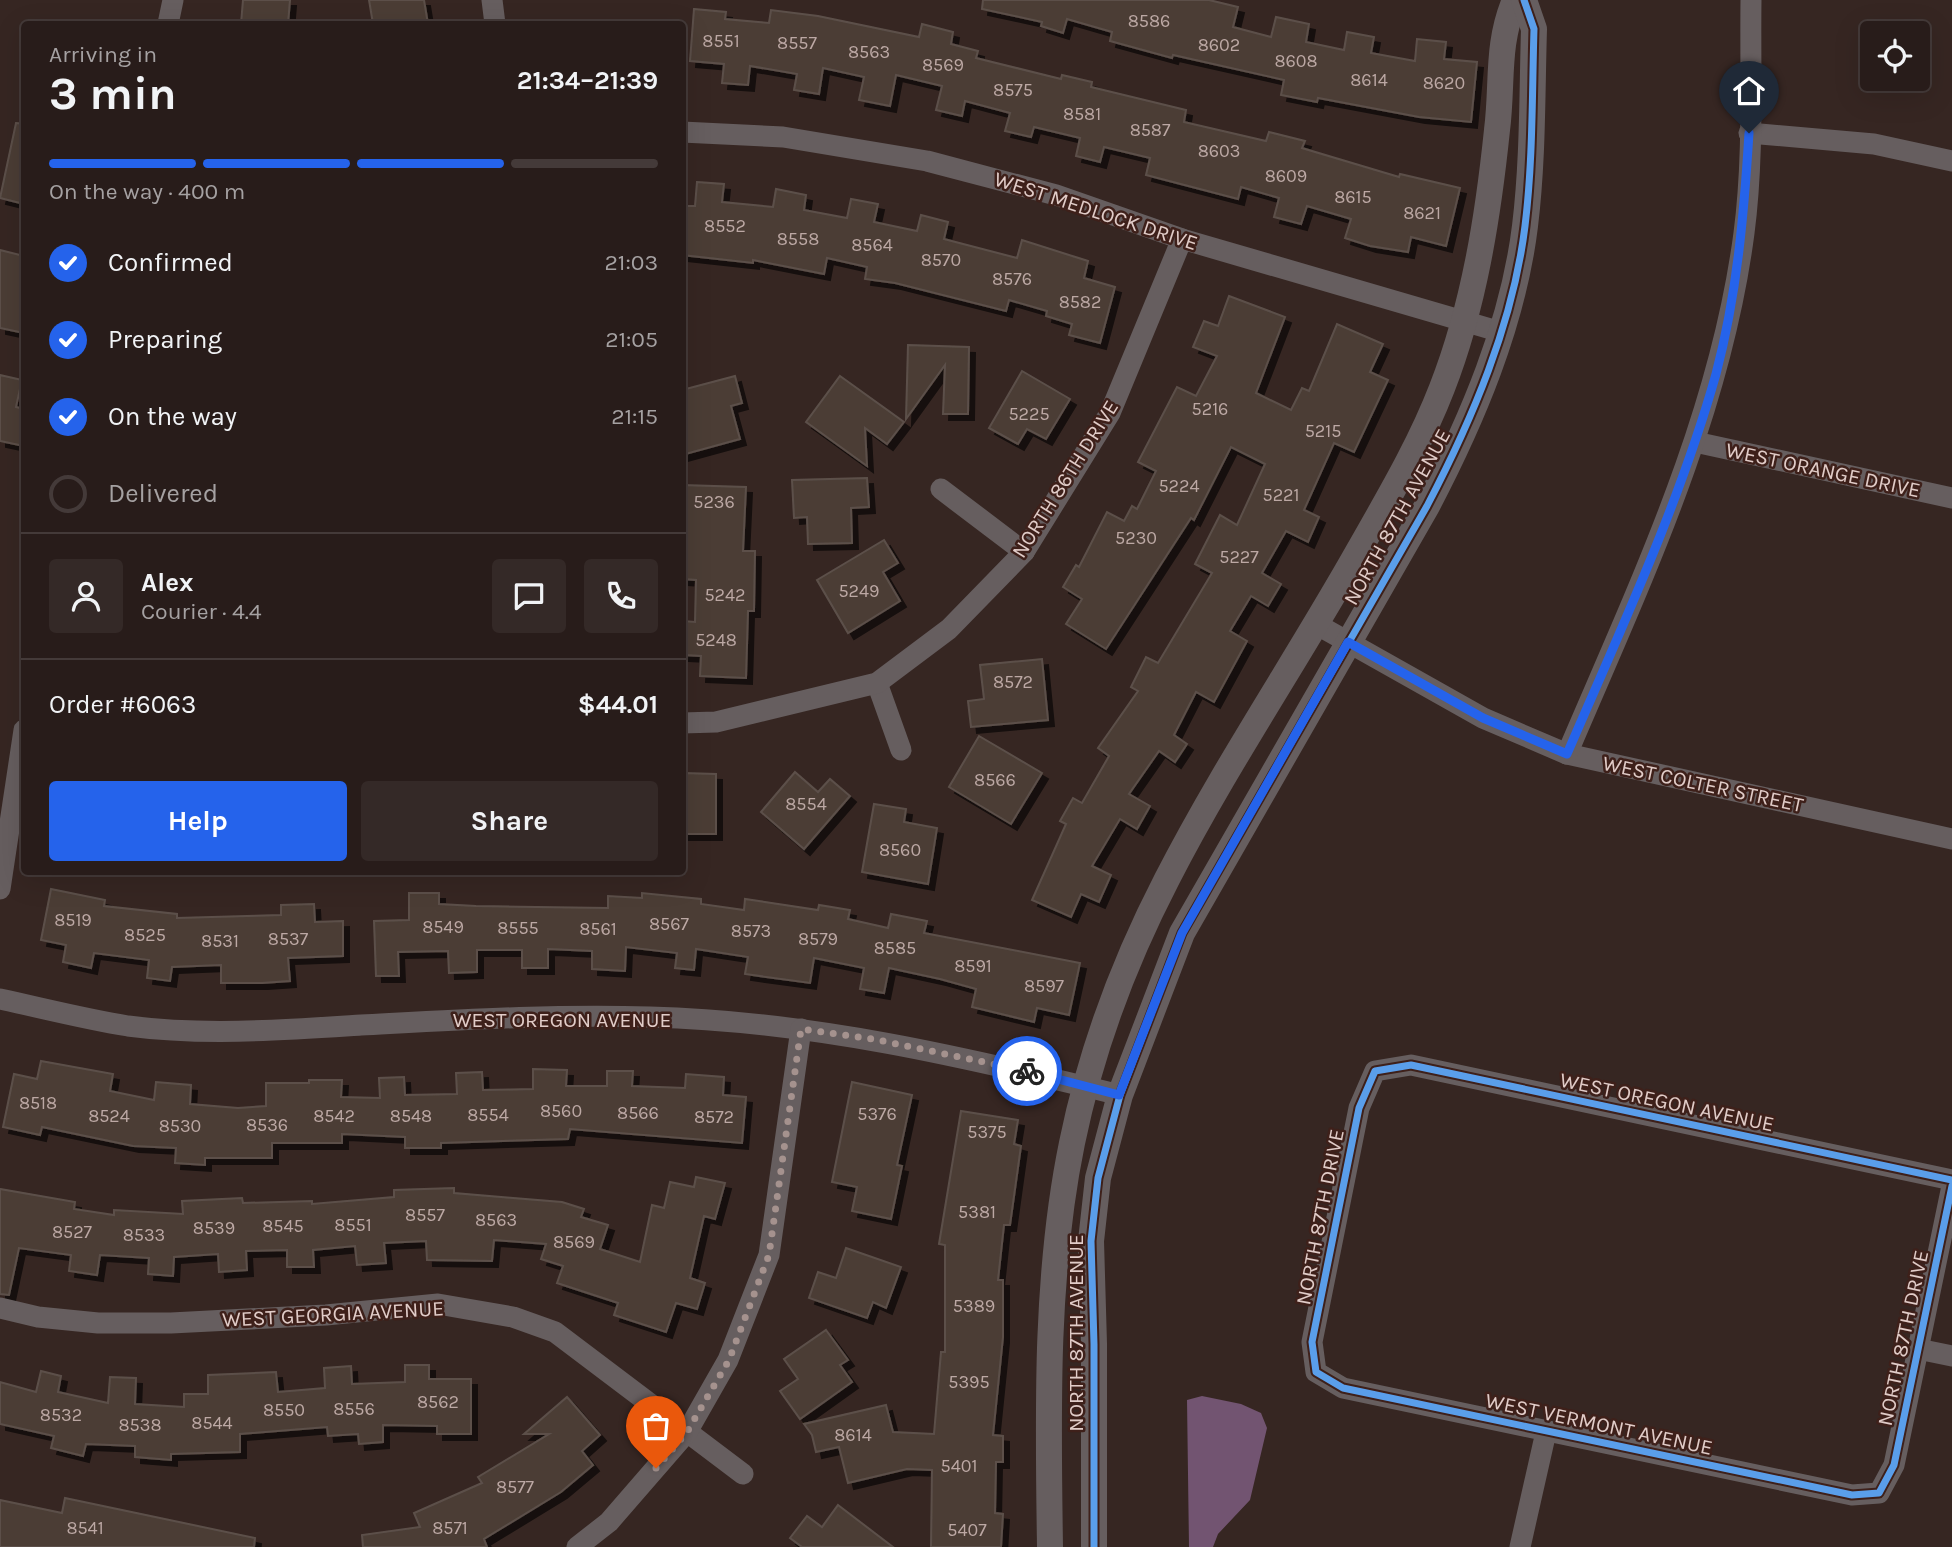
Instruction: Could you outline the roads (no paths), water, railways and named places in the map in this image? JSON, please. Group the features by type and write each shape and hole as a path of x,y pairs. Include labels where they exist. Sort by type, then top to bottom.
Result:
{"street":[{"path":"169,21 173,0"},
{"path":"492,0 495,21"},
{"name":"NORTH 87TH AVENUE","path":"1050,1547 1049,1458 1054,1299 1068,1167 1086,1087 1110,1003 1168,876 1392,495 1443,385 1463,322 1485,223 1498,125 1503,28 1515,0"},
{"name":"NORTH 87TH AVENUE","path":"1094,1547 1091,1241 1098,1178 1119,1095 1182,933 1456,450 1501,332 1516,274 1526,214 1534,29 1524,0"},
{"path":"1567,754 1674,504 1716,372 1744,233 1751,0"},
{"name":"WEST MEDLOCK DRIVE","path":"686,132 783,137 927,161 1056,195 1182,239 1501,332"},
{"path":"1749,133 1874,144 1952,160"},
{"name":"NORTH 86TH DRIVE","path":"877,683 949,629 1024,552 1110,413 1182,239"},
{"name":"WEST ORANGE DRIVE","path":"1695,442 1952,498"},
{"path":"942,489 1024,552"},
{"name":"WEST COLTER STREET","path":"1316,624 1483,718 1567,754 1952,839"},
{"path":"686,723 716,722 877,683 901,750"},
{"path":"0,889 21,750"},
{"name":"WEST OREGON AVENUE","path":"0,999 129,1026 211,1030 281,1030 502,1017 652,1017 801,1029 873,1039 949,1054 1119,1095"},
{"path":"577,1547 609,1522 687,1432 729,1360 769,1255 801,1029"},
{"name":"WEST OREGON AVENUE","path":"1375,1071 1411,1065 1952,1180"},
{"name":"NORTH 87TH DRIVE","path":"1316,1372 1312,1342 1359,1108 1375,1071"},
{"name":"NORTH 87TH DRIVE","path":"1879,1493 1894,1465 1952,1186"},
{"name":"WEST GEORGIA AVENUE","path":"0,1308 38,1317 98,1323 171,1323 326,1315 438,1304 513,1317 555,1332 743,1474"},
{"path":"1918,1349 1952,1356"},
{"name":"WEST VERMONT AVENUE","path":"1316,1372 1343,1388 1546,1432 1852,1495 1879,1493"},
{"path":"1520,1547 1546,1432"}]}
